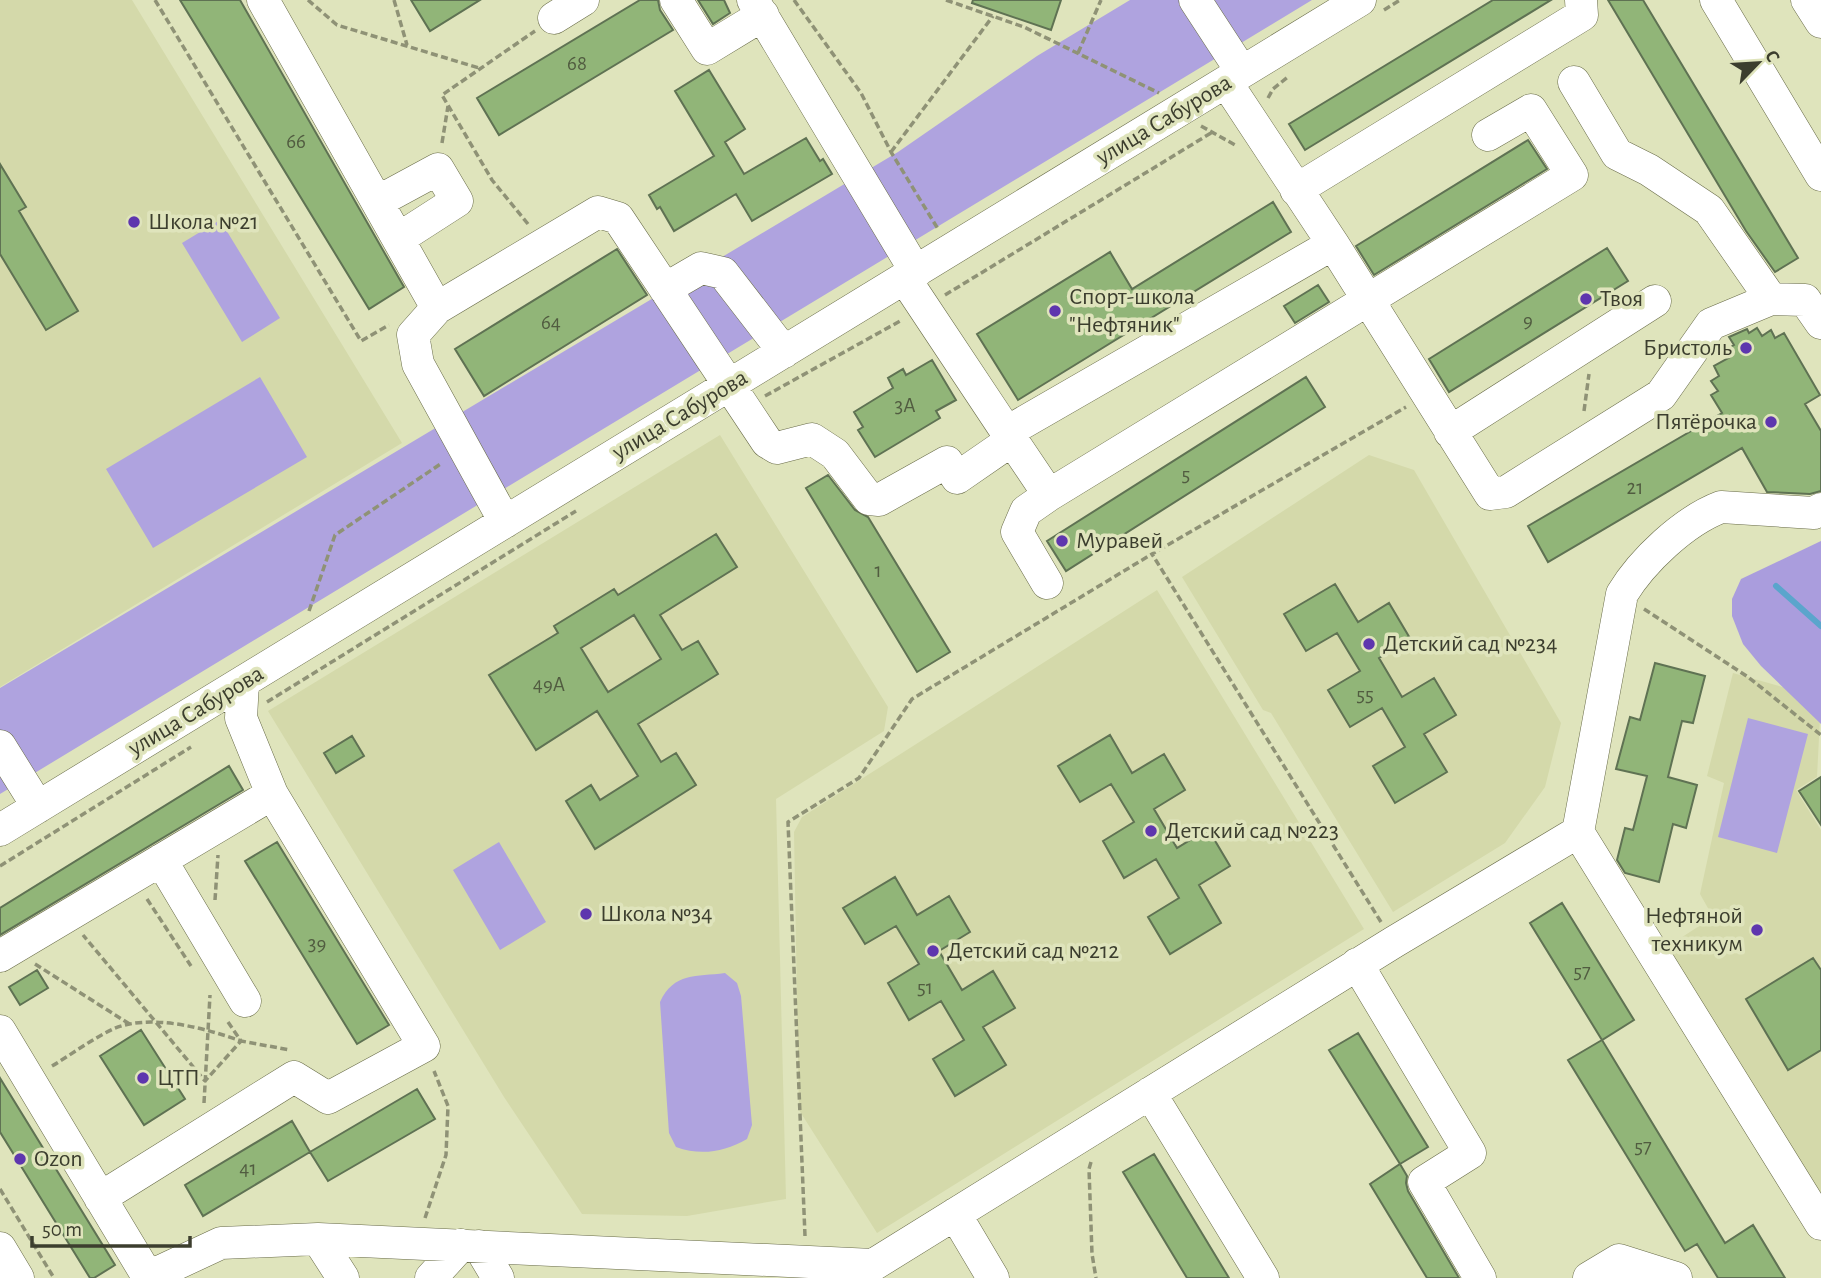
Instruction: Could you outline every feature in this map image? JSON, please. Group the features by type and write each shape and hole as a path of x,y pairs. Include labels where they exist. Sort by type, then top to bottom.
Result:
{"street":[{"path":"263,0 437,308"},
{"path":"554,18 583,0"},
{"path":"676,0 707,50 758,8 911,275 923,308 1049,495"},
{"path":"1195,0 1296,190 1333,244 1490,494 1506,492 1661,395 1711,324 1771,299 1805,300 1821,323"},
{"name":"улица Сабурова","path":"0,830 730,387 777,343 911,275 1234,77 1324,9 1360,0"},
{"path":"1296,190 1582,15 1581,0"},
{"path":"1716,0 1821,175"},
{"path":"1807,0 1821,22"},
{"path":"1574,82 1617,154 1649,170 1709,210 1771,299"},
{"path":"1047,583 1017,532 1026,511 1572,175 1531,110 1488,135"},
{"path":"377,202 438,169 457,201 398,239"},
{"path":"505,522 418,364 413,335 437,308 598,212 618,218 767,442 777,448 812,439 835,453 869,499 879,500 947,462 957,478 1010,436 1333,244"},
{"path":"665,289 701,268 723,273 777,343"},
{"path":"1450,432 1655,300"},
{"path":"1821,509 1814,513 1721,507 1709,512 1659,548 1635,572 1622,594 1578,832 1821,1224"},
{"path":"100,1198 294,1077 328,1098 424,1046 272,794 240,718 243,682"},
{"path":"0,746 38,807"},
{"path":"3,954 272,794"},
{"path":"0,1031 147,1278 221,1243 318,1239 470,1245 812,1269 873,1265 1357,964 1578,832"},
{"path":"161,860 245,1001"},
{"path":"1357,964 1470,1153 1423,1182 1480,1278"},
{"path":"1150,1093 1263,1278"},
{"path":"955,1214 993,1278"},
{"path":"318,1239 343,1278"},
{"path":"431,1278 470,1245"},
{"path":"470,1245 498,1278"},
{"path":"1589,1278 1619,1260 1676,1278"}],"path":[{"path":"155,0 361,341 399,319 413,335"},
{"path":"308,0 337,25 480,68"},
{"path":"394,0 407,47"},
{"path":"794,0 861,93 891,152 950,250"},
{"path":"946,0 1024,27 1078,53 1183,108 1212,133 1248,152"},
{"path":"1078,53 1101,0"},
{"path":"891,152 993,16"},
{"path":"543,244 492,180 442,95 554,18"},
{"path":"438,169 448,105"},
{"path":"730,387 923,308 1212,133"},
{"path":"1580,446 1593,340"},
{"path":"812,1269 788,822 859,778 912,699 1152,554 1426,395"},
{"path":"318,636 307,617 335,535 464,449"},
{"path":"240,718 580,509"},
{"path":"1152,554 1394,942"},
{"path":"1622,594 1748,677 1821,735"},
{"path":"0,866 191,747"},
{"path":"29,1080 114,1029 146,1021 157,1023 208,1029 241,1041 205,1081 157,1023 68,916"},
{"path":"3,954 33,963 131,1025"},
{"path":"417,1243 446,1155 448,1106 424,1046"},
{"path":"1096,1278 1092,1254 1089,1169 1099,1125"},
{"path":"0,1189 54,1278"}],"shaded area":[{"name":"Школа №21","path":"0,0 132,0 402,443 0,687"},
{"path":"1130,0 1312,0 0,794 0,688 898,152 1037,56"},
{"path":"220,220 280,318 242,342 182,243"},
{"path":"260,377 307,457 153,548 106,469"},
{"name":"Школа №34","path":"720,435 888,707 884,731 776,799 786,1199 687,1216 582,1214 504,1097 268,711"},
{"name":"Детский сад №234","path":"1369,455 1414,470 1561,723 1545,787 1505,843 1393,912 1271,713 1263,710 1182,577"},
{"path":"1821,541 1821,724 1761,666 1743,644 1732,616 1732,599 1741,579"},
{"path":"1157,590 1364,929 877,1233 799,1110 794,832 802,817"},
{"name":"Нефтяной техникум","path":"1733,673 1821,698 1817,777 1796,790 1821,830 1821,1206 1669,959 1673,943 1713,917 1700,894 1724,783 1707,776"},
{"path":"1748,718 1808,734 1777,853 1718,837"},
{"path":"499,842 546,922 500,950 453,870"},
{"path":"725,973 737,983 741,996 752,1125 747,1139 730,1147 703,1152 685,1150 676,1147 669,1133 660,1002 672,985 679,981 695,976"}],"building":[{"path":"180,0 240,0 404,287 369,309"},
{"path":"411,0 480,0 430,31"},
{"path":"640,0 658,0 660,10 673,30 499,135 477,98"},
{"path":"698,0 724,0 730,13 713,24"},
{"path":"973,0 1061,0 1051,30 972,3"},
{"path":"1493,0 1551,0 1305,150 1289,124"},
{"path":"1608,0 1643,0 1798,258 1775,272 1746,231"},
{"path":"709,70 745,129 725,142 744,174 806,138 820,161 823,159 832,174 752,221 736,194 674,231 660,207 657,209 649,195 714,156 675,91"},
{"path":"1528,140 1547,169 1374,275 1356,246"},
{"path":"0,164 26,207 19,211 78,311 46,330 0,254"},
{"path":"1273,202 1291,232 1018,400 977,334 1110,252 1132,289"},
{"path":"1607,248 1628,281 1449,392 1429,359"},
{"path":"617,249 647,295 484,396 455,349"},
{"path":"1318,285 1329,302 1295,323 1284,306"},
{"path":"1757,328 1762,336 1771,330 1775,338 1784,333 1820,395 1805,404 1821,431 1821,491 1810,494 1767,492 1742,448 1548,562 1528,526 1722,413 1711,395 1718,391 1711,381 1719,376 1714,366 1730,357 1726,350 1734,345 1729,337 1747,329 1749,333"},
{"path":"932,360 956,400 936,411 940,418 875,457 858,430 863,427 854,412 893,388 888,378 903,369 906,375"},
{"path":"1306,377 1325,407 1066,571 1047,541"},
{"path":"828,475 855,510 868,517 950,652 917,672 806,488"},
{"path":"716,534 737,567 660,615 682,650 698,641 718,674 638,724 661,762 676,753 696,785 595,849 566,801 591,785 600,800 638,776 597,711 536,750 489,675 558,633 554,626 614,589 618,595","holes":["634,615 661,659 608,692 581,648"]},
{"path":"1335,584 1358,622 1389,603 1411,640 1379,658 1402,697 1434,678 1456,715 1424,734 1447,772 1395,803 1373,766 1405,747 1382,708 1350,727 1328,690 1360,671 1337,633 1306,651 1284,614"},
{"path":"1655,663 1705,676 1693,723 1682,721 1668,777 1697,785 1686,828 1673,824 1659,882 1625,873 1617,860 1625,828 1633,830 1647,776 1616,769 1630,717 1640,720"},
{"path":"1110,735 1132,773 1164,754 1185,790 1154,809 1177,848 1208,829 1230,866 1199,885 1221,923 1170,954 1148,917 1179,898 1156,859 1124,878 1103,841 1134,822 1111,784 1080,802 1058,766"},
{"path":"352,736 364,756 336,773 324,753"},
{"path":"229,766 243,790 0,935 0,908"},
{"path":"1821,777 1821,825 1799,791"},
{"path":"277,842 389,1025 357,1044 245,861"},
{"path":"895,877 917,915 949,896 970,932 939,951 962,990 993,971 1015,1008 983,1027 1006,1065 955,1096 933,1059 964,1040 941,1001 909,1020 888,983 919,964 896,926 865,944 843,908"},
{"path":"1562,903 1634,1020 1602,1040 1530,923"},
{"path":"1813,958 1821,970 1821,1050 1788,1070 1746,999"},
{"path":"37,970 48,988 20,1005 9,987"},
{"name":"ЦТП","path":"141,1030 185,1099 144,1125 100,1056"},
{"path":"1358,1033 1428,1147 1400,1164 1329,1050"},
{"path":"1602,1040 1725,1243 1753,1225 1785,1278 1718,1278 1697,1244 1685,1251 1568,1060"},
{"path":"0,1078 115,1265 94,1278 90,1278 0,1132"},
{"path":"417,1089 435,1119 328,1181 310,1152"},
{"path":"292,1121 310,1152 203,1216 185,1185"},
{"path":"1154,1154 1229,1278 1187,1278 1123,1172"},
{"path":"1400,1164 1407,1176 1408,1191 1459,1278 1427,1278 1370,1184"}],"waterway":[{"path":"1776,586 1821,626"}],"place":[{"name":"Школа №21","path":"134,222"},
{"name":"Твоя","path":"1586,299"},
{"name":"Спорт-школа \"Нефтяник\"","path":"1055,311"},
{"name":"Бристоль","path":"1746,348"},
{"name":"Пятёрочка","path":"1771,422"},
{"name":"Муравей","path":"1062,541"},
{"name":"Детский сад №234","path":"1369,644"},
{"name":"Детский сад №223","path":"1151,831"},
{"name":"Школа №34","path":"586,914"},
{"name":"Нефтяной техникум","path":"1757,930"},
{"name":"Детский сад №212","path":"933,951"},
{"name":"ЦТП","path":"143,1078"},
{"name":"Ozon","path":"20,1159"}]}
